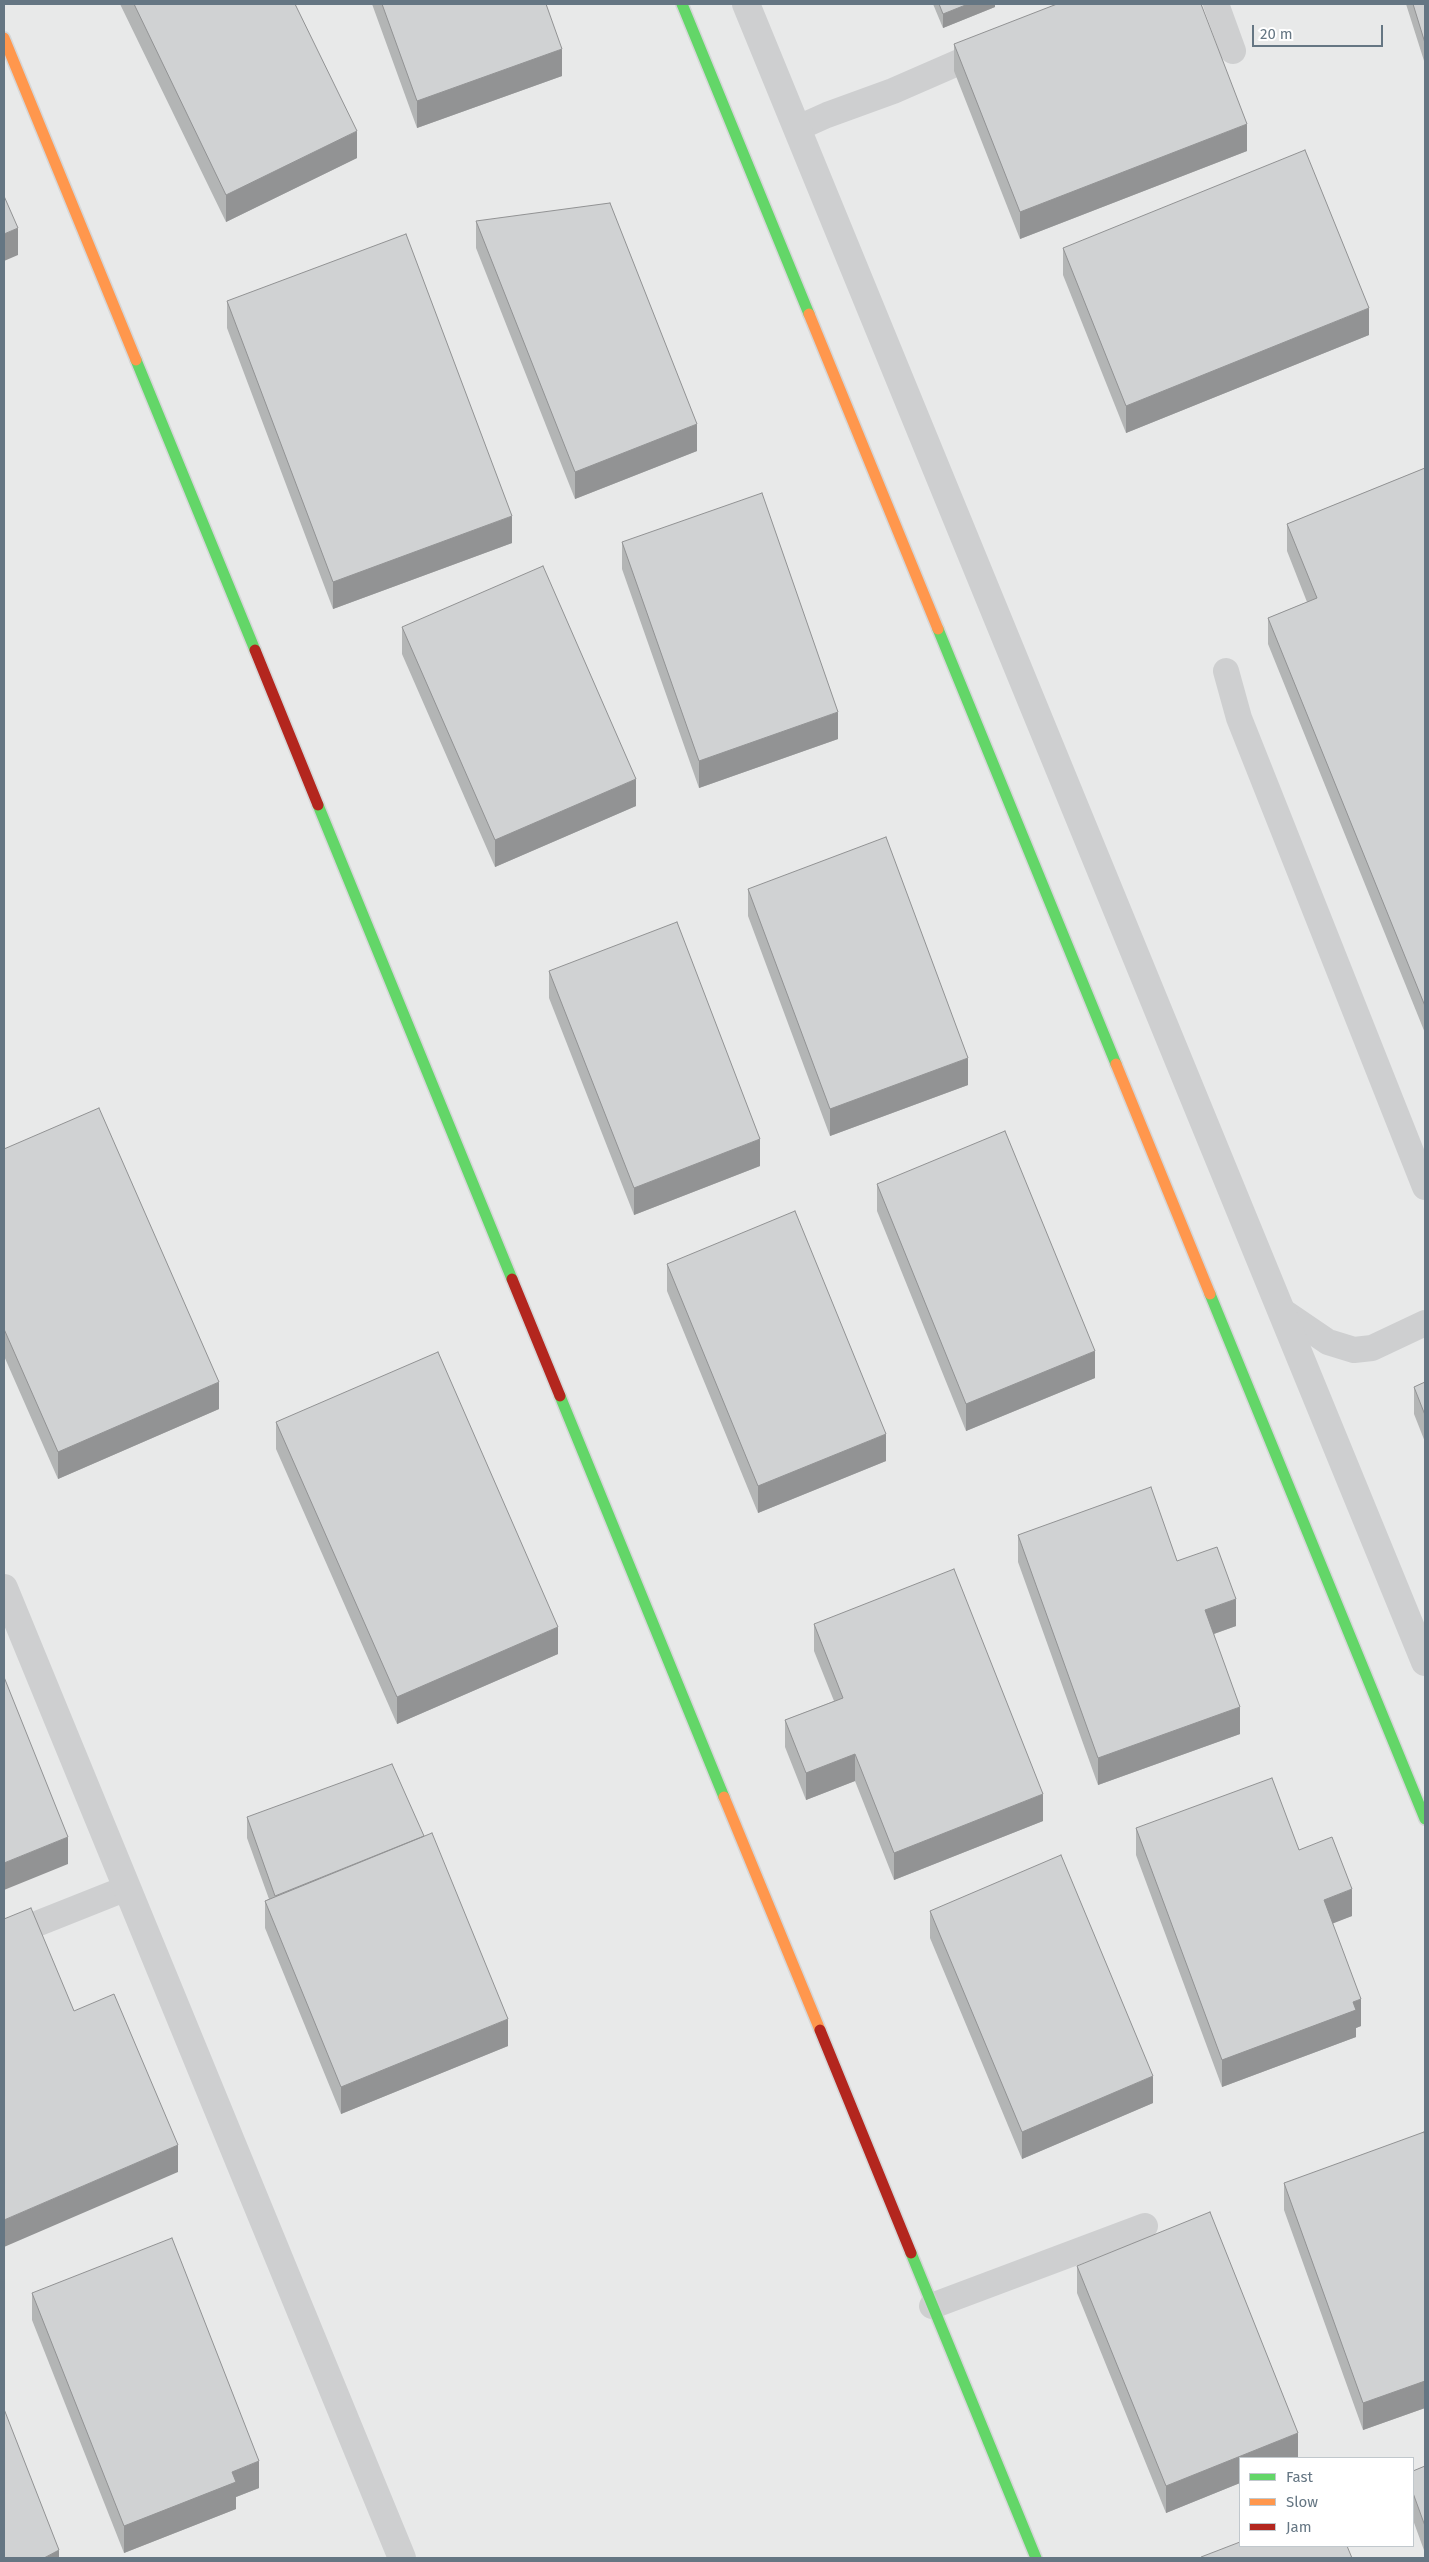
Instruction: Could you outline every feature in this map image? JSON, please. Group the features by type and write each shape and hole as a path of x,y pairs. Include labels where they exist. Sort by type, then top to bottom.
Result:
{"street":[{"path":"682,4 1425,1819"},
{"path":"746,4 1425,1662"},
{"path":"4,38 1036,2558"},
{"path":"4,1588 402,2558"}],"lane":[{"path":"1216,4 1233,51"},
{"path":"798,128 827,114 893,91 1011,39"},
{"path":"1226,671 1239,718 1425,1187"},
{"path":"1281,1310 1328,1342 1354,1350 1372,1348 1425,1323"},
{"path":"4,1937 127,1888"},
{"path":"932,2306 1145,2226"}],"shaded area":[{"path":"4,4 1425,4 1425,2558 4,2558"}],"building":[{"path":"134,4 295,4 357,131 226,195"},
{"path":"382,4 546,4 562,49 417,101"},
{"path":"939,4 968,4 943,14"},
{"path":"1057,4 1201,4 1247,124 1020,212 954,44"},
{"path":"1413,4 1425,4 1425,43"},
{"path":"1305,150 1369,308 1126,406 1063,248"},
{"path":"4,196 18,228 4,234"},
{"path":"610,203 697,424 575,472 476,221"},
{"path":"406,234 512,516 333,582 227,301"},
{"path":"1425,468 1425,1006 1268,618 1317,598 1287,524"},
{"path":"762,493 838,712 699,761 622,542"},
{"path":"543,566 636,779 495,840 402,627"},
{"path":"886,837 968,1058 830,1109 748,889"},
{"path":"677,922 760,1139 634,1188 549,971"},
{"path":"99,1108 219,1382 58,1452 4,1329 4,1149"},
{"path":"1005,1131 1095,1351 966,1404 877,1184"},
{"path":"795,1211 886,1434 758,1486 667,1264"},
{"path":"438,1352 558,1627 397,1697 276,1422"},
{"path":"1425,1382 1425,1415 1414,1387"},
{"path":"1151,1487 1177,1561 1217,1547 1236,1599 1205,1610 1240,1707 1098,1758 1018,1535"},
{"path":"954,1569 1043,1794 894,1853 855,1754 806,1773 785,1720 843,1698 814,1624"},
{"path":"4,1677 68,1837 4,1863"},
{"path":"392,1764 424,1836 275,1896 247,1817"},
{"path":"1272,1778 1299,1850 1332,1837 1352,1889 1324,1900 1361,1999 1353,2002 1356,2010 1222,2060 1136,1828"},
{"path":"432,1833 508,2019 341,2087 265,1901"},
{"path":"1061,1855 1153,2076 1022,2132 930,1911"},
{"path":"31,1908 74,2011 114,1994 178,2145 4,2220 4,1919"},
{"path":"1424,2132 1425,2381 1363,2403 1284,2183"},
{"path":"1210,2212 1298,2433 1166,2486 1077,2266"},
{"path":"172,2238 259,2461 232,2472 236,2482 124,2526 32,2293"},
{"path":"4,2409 59,2550 44,2558 4,2558"},
{"path":"1425,2466 1425,2526 1414,2496 1414,2471"},
{"path":"1239,2542 1239,2547 1347,2547 1352,2558 1202,2558"}],"traffic: fast":[{"path":"682,4 809,314"},
{"path":"136,360 255,650"},
{"path":"938,629 1116,1064"},
{"path":"318,805 512,1279"},
{"path":"1210,1294 1425,1819"},
{"path":"560,1396 724,1797"},
{"path":"911,2253 1036,2558"}],"traffic: slow":[{"path":"4,38 136,360"},
{"path":"809,314 938,629"},
{"path":"1116,1064 1210,1294"},
{"path":"724,1797 820,2030"}],"traffic: jam":[{"path":"255,650 318,805"},
{"path":"512,1279 560,1396"},
{"path":"820,2030 911,2253"}]}
